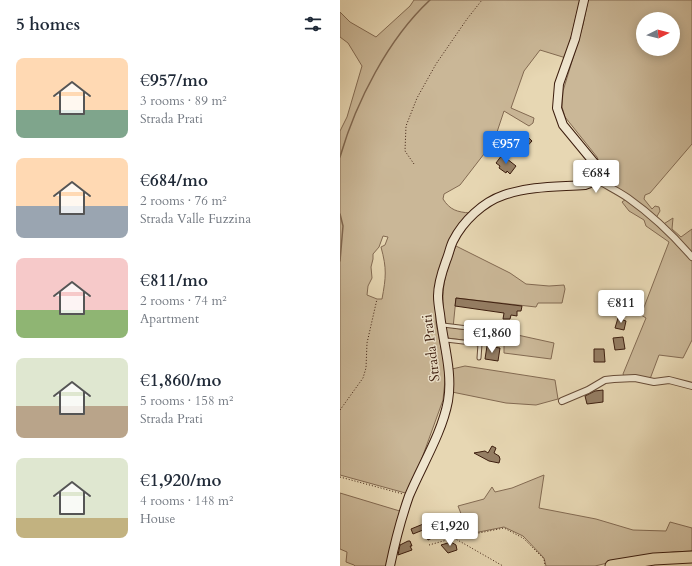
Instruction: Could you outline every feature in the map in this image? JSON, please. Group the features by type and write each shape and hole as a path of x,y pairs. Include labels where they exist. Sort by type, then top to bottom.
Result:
{"highway":[{"path":"611,566 654,559 692,557"}],"street":[{"path":"584,0 575,40 559,84 557,93 557,108 560,122 593,161 607,186"},
{"path":"597,168 596,179 628,198 649,214 674,237 692,257"},
{"name":"Strada Prati","path":"390,566 398,529 409,496 444,417 448,400 449,382 438,295 441,276 453,240 476,212 498,198 518,191 585,184 593,182 596,179"},
{"path":"585,184 607,186"},
{"path":"562,401 588,390 605,380 635,378 654,382 669,380 692,386"}],"lane":[{"path":"441,325 501,332 506,332 514,326"},
{"path":"444,340 480,344 479,358"}],"path":[{"path":"414,164 405,151 406,126 411,112 436,64 482,0"},
{"path":"340,410 363,378 366,368 367,343 377,299"},
{"path":"340,477 409,496"},
{"path":"429,545 454,538 504,528 523,538 544,559 545,566"},
{"path":"454,538 503,566"}],"shaded area":[{"path":"414,0 580,0 566,58 540,50 524,71 511,108 534,118 533,123 529,126 504,111 494,141 460,185 444,194 443,199 451,208 461,212 470,213 457,229 436,310 436,323 444,363 445,380 443,400 409,494 340,475 340,131 347,117 362,66 348,43 340,37 340,12 350,22 376,37 410,6","holes":["383,236 388,237 385,245 381,247 385,267 385,279 382,299 377,299 367,295 368,286 372,278 371,267 373,254 379,247"]},
{"path":"588,0 692,0 692,144 650,193 645,195 644,199 652,209 655,206 659,207 660,211 656,218 662,225 673,218 672,229 681,237 692,229 692,340 683,358 659,355 650,379 624,376 623,374 646,318 641,315 669,242 646,226 644,220 629,211 622,202 629,197 607,182 597,157 565,117 562,107 563,91 583,25"},
{"path":"456,246 510,273 526,284 549,286 564,285 565,289 562,303 538,303 536,307 456,298 453,328 510,335 513,334 554,343 551,359 504,353 504,345 447,338 443,291 447,270"},
{"path":"465,366 555,380 558,399 536,405 506,403 452,392 452,369"},
{"path":"544,475 539,508 596,519 633,530 666,531 670,522 692,528 692,551 628,558 595,566 546,566 544,558 523,536 504,527 469,534 458,506 484,499 492,487 495,492 512,488"},
{"path":"340,493 403,512 388,566 355,566 346,562 347,552 340,549"}],"building":[{"path":"525,134 532,141 520,154 516,150 518,148 515,145"},
{"path":"502,155 516,166 510,174 499,168 500,166 496,163"},
{"path":"456,298 522,306 521,311 517,311 517,316 511,315 510,319 503,319 504,313 455,306"},
{"path":"618,318 626,321 624,330 615,328"},
{"path":"623,337 625,349 615,350 613,338"},
{"path":"487,346 500,348 498,361 485,359"},
{"path":"594,349 604,349 605,362 594,362"},
{"path":"603,390 603,402 587,404 585,396 595,391"},
{"path":"492,446 496,448 494,453 499,456 499,463 489,461 474,453 485,451 488,453"},
{"path":"438,518 444,532 428,540 423,530 413,534 411,529"},
{"path":"410,541 412,550 398,555 400,545"},
{"path":"451,542 456,545 457,550 448,553 441,545"}],"waterway":[{"path":"340,157 364,93 375,72 400,33 430,0"},
{"path":"340,214 343,226 340,261"}]}
